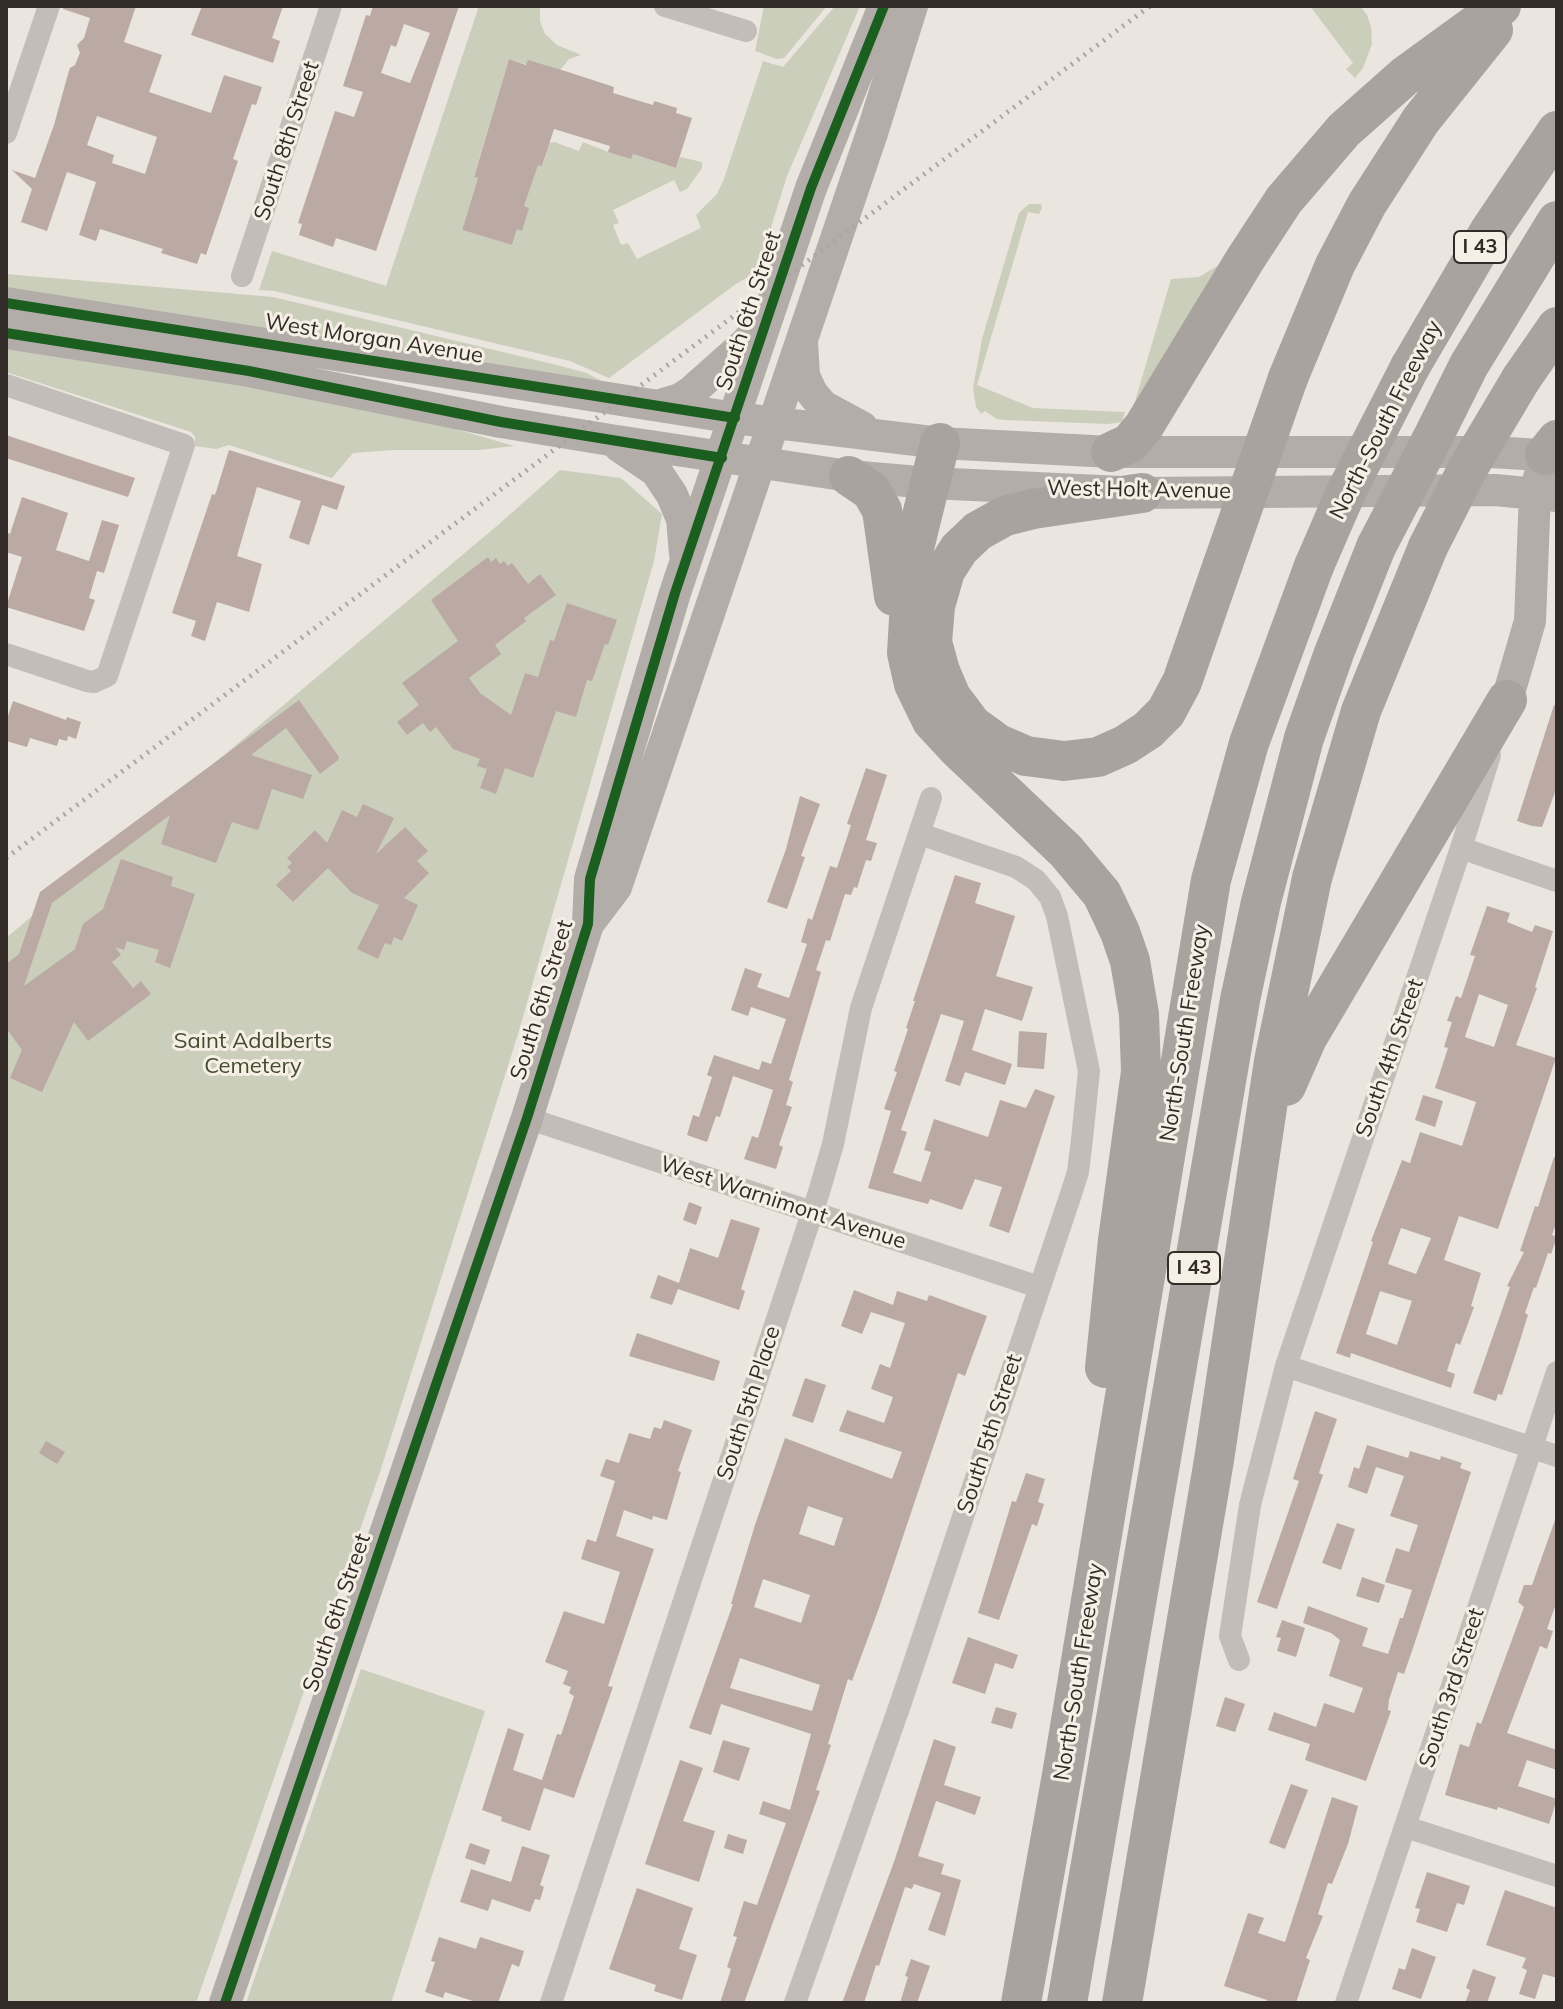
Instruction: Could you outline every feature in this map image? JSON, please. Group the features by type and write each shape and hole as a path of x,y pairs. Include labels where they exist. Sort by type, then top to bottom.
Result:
{"highway":[{"path":"1111,452 1130,443 1144,426 1253,247 1284,200 1324,152 1405,76 1501,6"},
{"path":"1142,493 1005,516 978,531 959,549 945,571 938,595 932,642 940,671 951,697 972,725 998,744 1038,758 1064,761 1098,757 1148,730 1166,712 1182,682 1288,378 1335,265 1367,204 1421,120 1466,61 1514,6"},
{"name":"North-South Freeway","path":"1021,2003 1211,880 1249,743 1314,566 1347,490 1410,367 1489,232 1557,131"},
{"name":"North-South Freeway","path":"1067,2003 1240,1000 1261,902 1304,738 1376,547 1469,365 1557,221"},
{"path":"1122,2003 1214,1460 1274,1061 1312,878 1361,711 1428,547 1468,468 1521,379 1557,327"},
{"path":"907,653 913,552 940,443"},
{"path":"849,476 871,491 882,510 899,627 914,684 932,721 1066,851 1102,894 1130,961 1139,1014 1141,1072 1118,1240 1062,1775"},
{"path":"1251,1205 1288,1078 1307,1038 1507,700"}],"street":[{"path":"6,133 49,6"},
{"name":"South 8th Street","path":"242,276 331,6"},
{"path":"665,6 746,31"},
{"name":"South 6th Street","path":"225,2003 527,1118 588,924 590,879 686,562 811,188 884,6"},
{"name":"South 6th Street","path":"588,924 616,887 873,130 912,6"},
{"name":"West Morgan Avenue","path":"6,303 735,418"},
{"path":"660,405 691,392 745,344 767,319"},
{"path":"6,333 249,371 501,422 722,458"},
{"path":"802,336 804,376 812,393 831,411 883,437"},
{"path":"6,385 184,445 109,671 101,680 87,681 6,654"},
{"name":"West Holt Avenue","path":"735,418 940,443 1111,452 1553,451"},
{"path":"610,440 656,471 672,495 682,519 686,562"},
{"name":"South 4th Street","path":"1239,1660 1230,1636 1250,1505 1286,1366 1461,848 1507,700 1530,621 1553,451"},
{"name":"West Holt Avenue","path":"722,458 849,476 930,483 1142,493 1495,490 1546,494"},
{"path":"1530,621 1557,573"},
{"name":"South 5th Place","path":"560,2001 833,1144 861,1008 931,798"},
{"name":"South 5th Street","path":"795,2003 901,1702 1078,1172 1089,1071 1057,916 1050,897 1036,880 1016,867 920,834"},
{"path":"1461,848 1557,881"},
{"name":"West Warnimont Avenue","path":"527,1118 1039,1287"},
{"path":"1286,1366 1557,1456"},
{"name":"South 3rd Street","path":"1346,2003 1557,1372"},
{"path":"1406,1827 1557,1876"}],"green space":[{"path":"479,6 540,6 540,21 545,34 557,45 581,55 569,59 557,74 509,59 474,176 478,178 462,230 512,245 529,208 524,206 537,165 543,165 549,143 579,151 583,142 608,152 633,154 676,168 680,157 702,162 702,168 687,189 680,192 674,180 613,210 619,223 613,225 621,245 628,243 637,259 701,228 696,215 717,194 724,179 763,61 783,67 835,6 860,6 787,176 757,272 736,284 609,378 570,361 259,290 272,251 386,286"},
{"path":"764,6 827,6 784,58 777,59 755,51"},
{"path":"1310,6 1360,6 1367,15 1372,44 1363,68 1355,78 1346,69 1353,63"},
{"path":"1029,204 1041,204 1042,208 1039,214 1028,212 977,385 1033,408 1125,412 1122,422 1005,420 985,411 981,414 976,407 973,388 982,339 1019,213"},
{"path":"1224,262 1129,422 1171,279 1199,277"},
{"path":"6,274 273,297 561,366 606,383 6,290"},
{"path":"6,344 397,412 514,446 479,450 353,453 332,478 229,445 216,449 195,446 195,437 191,432 6,372"},
{"name":"Saint Adalberts Cemetery","path":"560,470 621,478 662,514 654,561 518,1034 380,1472 196,2003 6,2003 6,938"},
{"path":"361,1669 485,1711 391,2003 246,2003"}],"building":[{"path":"64,6 136,6 124,42 162,55 149,92 211,113 224,75 262,87 256,105 252,104 233,159 238,161 206,255 201,253 197,264 161,253 163,249 100,229 96,241 79,235 96,182 67,172 47,231 21,222 32,189 12,170 35,178 70,68 75,65 80,53 77,45 84,38 90,18 63,9","holes":["97,116 157,137 145,174 112,163 114,155 87,145"]},
{"path":"202,6 283,6 272,38 280,41 273,63 191,35"},
{"path":"373,6 459,6 376,251 336,238 333,247 299,235 302,224 298,223 335,111 354,117 363,92 343,86 366,15 370,16","holes":["404,24 430,33 410,83 381,73 391,45 396,47"]},
{"path":"509,59 526,65 528,60 614,87 613,93 653,105 654,101 677,108 676,113 692,118 676,168 633,154 631,159 608,152 610,146 554,129 524,206 529,208 522,231 517,229 512,245 462,230 478,178 474,177"},
{"path":"6,435 135,478 128,497 6,458"},
{"path":"229,450 345,486 337,510 322,505 309,545 289,538 301,501 257,487 237,556 262,564 249,612 217,602 205,641 191,636 196,621 172,613"},
{"path":"22,497 68,513 56,550 89,561 102,520 119,525 104,573 97,571 89,598 95,600 84,631 6,607 22,557 6,552 6,532 10,534"},
{"path":"488,557 491,562 496,558 500,564 504,561 508,566 512,563 528,584 540,574 556,595 524,618 526,621 495,645 501,654 469,678 480,693 511,715 525,673 538,677 567,603 617,620 592,681 587,680 576,717 556,711 533,778 505,768 496,794 480,788 487,769 477,766 480,759 453,749 436,727 430,732 423,723 407,735 397,722 419,705 402,683 458,641 431,600"},
{"path":"299,700 339,757 338,760 320,774 286,728 251,755 312,775 303,799 272,789 259,828 232,822 216,863 161,844 170,815 52,903 24,986 75,949 83,924 103,909 121,859 173,877 171,886 195,894 170,968 155,962 159,950 127,941 124,950 115,947 121,955 112,962 133,988 141,981 151,994 88,1041 74,1022 42,1092 10,1078 22,1050 6,1032 6,964 19,954 40,892"},
{"path":"13,701 66,720 67,717 81,722 76,739 68,736 67,741 59,739 57,746 30,738 27,747 6,741 6,722"},
{"path":"1554,705 1557,706 1557,787 1542,827 1532,826 1517,821"},
{"path":"866,768 887,775 866,840 877,843 871,861 866,860 857,888 854,887 851,895 845,894 830,941 826,940 816,970 821,972 789,1080 793,1082 786,1105 792,1107 779,1145 783,1147 776,1169 744,1159 752,1136 758,1138 773,1090 733,1076 720,1117 716,1116 707,1142 687,1135 693,1115 699,1117 712,1077 707,1075 714,1055 759,1070 762,1061 771,1064 786,1019 751,1007 748,1016 731,1010 745,968 762,974 757,987 789,998 807,944 801,942 808,918 812,920 830,866 837,868 851,825 847,824"},
{"path":"800,796 820,804 801,856 805,857 787,909 767,902"},
{"path":"363,804 394,818 376,854 405,827 428,851 417,861 429,873 404,898 418,905 402,941 394,937 391,945 385,943 378,959 357,949 379,905 352,893 328,868 293,902 276,885 291,871 287,867 292,863 287,858 315,830 327,843 342,810 357,817"},
{"path":"955,875 981,883 975,903 1015,916 996,976 1033,987 1022,1021 985,1009 972,1050 1012,1064 1005,1085 965,1072 960,1086 945,1081 964,1021 941,1014 901,1130 907,1132 893,1173 921,1182 931,1152 924,1150 934,1119 988,1137 1000,1100 1026,1108 1035,1089 1055,1096 1009,1233 989,1226 1002,1187 975,1179 962,1210 930,1199 928,1204 868,1188 891,1111 884,1109 897,1072 894,1071 908,1029 913,1001"},
{"path":"1487,906 1510,913 1507,922 1532,932 1535,925 1553,931 1516,1045 1556,1058 1498,1229 1459,1216 1444,1260 1481,1273 1471,1306 1474,1307 1460,1345 1456,1343 1447,1371 1455,1374 1451,1388 1351,1353 1350,1358 1336,1353 1371,1241 1402,1160 1410,1163 1420,1132 1462,1146 1476,1102 1435,1088 1448,1048 1444,1047 1452,1022 1447,1021 1456,996 1461,998 1475,956 1470,955","holes":["1479,994 1508,1005 1494,1047 1465,1037","1401,1228 1431,1238 1416,1274 1388,1264","1380,1291 1412,1301 1397,1345 1366,1334"]},
{"path":"1019,1031 1047,1033 1044,1069 1017,1067"},
{"path":"1423,1095 1443,1101 1435,1127 1415,1120"},
{"path":"1554,1157 1557,1157 1557,1221 1552,1235 1557,1237 1534,1287 1502,1395 1498,1394 1496,1401 1473,1393 1510,1287 1507,1286 1524,1252 1520,1251"},
{"path":"689,1202 702,1207 696,1225 683,1220"},
{"path":"731,1219 760,1228 741,1289 745,1291 739,1310 678,1289 672,1305 650,1298 658,1275 679,1283 690,1248 718,1258"},
{"path":"854,1290 893,1305 897,1291 927,1301 929,1295 987,1316 965,1376 958,1373 879,1608 852,1681 848,1679 816,1790 820,1791 744,2003 720,2003 731,1969 727,1967 744,1901 757,1905 786,1823 759,1814 763,1801 790,1810 811,1734 721,1704 711,1735 689,1728 733,1604 755,1525 785,1438 892,1479 902,1452 839,1431 847,1410 884,1423 893,1397 871,1389 880,1364 890,1368 905,1323 871,1312 862,1334 841,1326","holes":["808,1506 843,1518 834,1546 799,1534","763,1579 810,1595 801,1623 754,1607","740,1658 820,1685 812,1711 730,1688"]},
{"path":"637,1333 720,1361 714,1381 629,1356"},
{"path":"805,1378 826,1385 813,1423 792,1416"},
{"path":"1315,1411 1337,1419 1319,1473 1323,1475 1277,1609 1257,1602 1299,1481 1293,1479"},
{"path":"664,1420 692,1430 678,1471 681,1472 667,1520 653,1516 652,1520 624,1510 616,1536 654,1549 608,1686 613,1687 574,1798 544,1788 530,1831 501,1821 502,1817 482,1810 508,1728 524,1734 513,1770 542,1780 574,1696 569,1693 571,1687 563,1684 568,1671 545,1662 564,1611 604,1624 620,1572 581,1559 587,1539 596,1542 615,1481 600,1476 606,1459 619,1463 629,1433 650,1439 654,1427 661,1429"},
{"path":"46,1441 65,1452 57,1464 39,1453"},
{"path":"1367,1445 1408,1458 1410,1451 1440,1460 1441,1456 1462,1463 1460,1468 1471,1472 1404,1674 1398,1672 1389,1700 1388,1710 1391,1711 1366,1781 1305,1760 1310,1744 1268,1730 1274,1712 1316,1727 1324,1703 1354,1713 1363,1688 1329,1676 1340,1640 1331,1633 1303,1623 1308,1606 1368,1628 1362,1646 1388,1654 1400,1618 1403,1618 1412,1590 1385,1582 1396,1548 1409,1552 1418,1525 1390,1516 1404,1476 1376,1467 1367,1494 1348,1487 1354,1467 1359,1469"},
{"path":"1026,1473 1045,1479 1038,1502 1044,1504 1037,1526 1032,1524 999,1620 978,1613 1012,1501 1016,1502"},
{"path":"1555,1520 1557,1601 1547,1629 1553,1631 1547,1649 1540,1646 1507,1733 1557,1750 1557,1770 1527,1760 1518,1786 1557,1799 1549,1824 1498,1807 1497,1810 1445,1795 1460,1744 1469,1747 1477,1722 1481,1724 1524,1607 1518,1602 1524,1585 1532,1585"},
{"path":"1337,1523 1355,1529 1341,1570 1322,1563"},
{"path":"1362,1577 1385,1585 1379,1603 1356,1596"},
{"path":"1282,1620 1305,1628 1296,1657 1277,1651 1281,1638 1276,1637"},
{"path":"968,1637 1018,1655 1013,1669 995,1663 985,1694 952,1683"},
{"path":"1225,1697 1245,1704 1235,1732 1216,1726"},
{"path":"996,1707 1017,1713 1012,1729 991,1723"},
{"path":"934,1739 956,1747 944,1785 981,1797 975,1815 936,1801 918,1856 944,1864 941,1874 961,1880 945,1936 928,1930 941,1893 914,1884 912,1889 905,1887 864,2003 842,2003 895,1859"},
{"path":"723,1740 750,1748 739,1781 713,1772"},
{"path":"680,1760 703,1768 683,1821 715,1831 699,1882 645,1864"},
{"path":"1291,1784 1308,1790 1285,1849 1269,1843"},
{"path":"1332,1797 1358,1806 1348,1844 1332,1884 1328,1883 1318,1914 1323,1916 1306,1958 1310,1960 1296,2003 1266,2003 1267,2000 1224,1986 1248,1913 1264,1918 1258,1933 1285,1942"},
{"path":"728,1834 747,1840 743,1854 724,1848"},
{"path":"470,1843 490,1850 485,1865 465,1858"},
{"path":"522,1846 550,1855 540,1885 544,1887 540,1900 535,1899 530,1912 492,1899 488,1911 460,1902 471,1869 511,1882"},
{"path":"1427,1872 1470,1886 1464,1905 1457,1903 1447,1932 1416,1922 1420,1909 1415,1908"},
{"path":"637,1888 693,1908 679,1949 697,1955 682,2000 654,1991 656,1985 609,1969"},
{"path":"1505,1890 1557,1908 1557,1978 1543,1974 1535,1999 1519,1994 1527,1970 1522,1968 1526,1958 1486,1945"},
{"path":"439,1937 476,1949 480,1937 524,1951 519,1967 512,1964 498,2003 479,2003 445,1992 443,1998 425,1992"},
{"path":"1412,1948 1436,1957 1421,1999 1392,1989 1399,1968 1405,1970"},
{"path":"911,1959 930,1966 917,2003 900,2003 908,1977 905,1976"},
{"path":"1473,1969 1496,1977 1487,2003 1465,2003 1470,1990 1466,1988"}],"railway":[{"path":"6,858 1150,6"}],"cycle path":[{"path":"225,2003 527,1118 588,924 590,879 675,593 811,188 884,6"},
{"path":"6,303 735,418"},
{"path":"6,333 249,371 501,422 722,458"}]}
